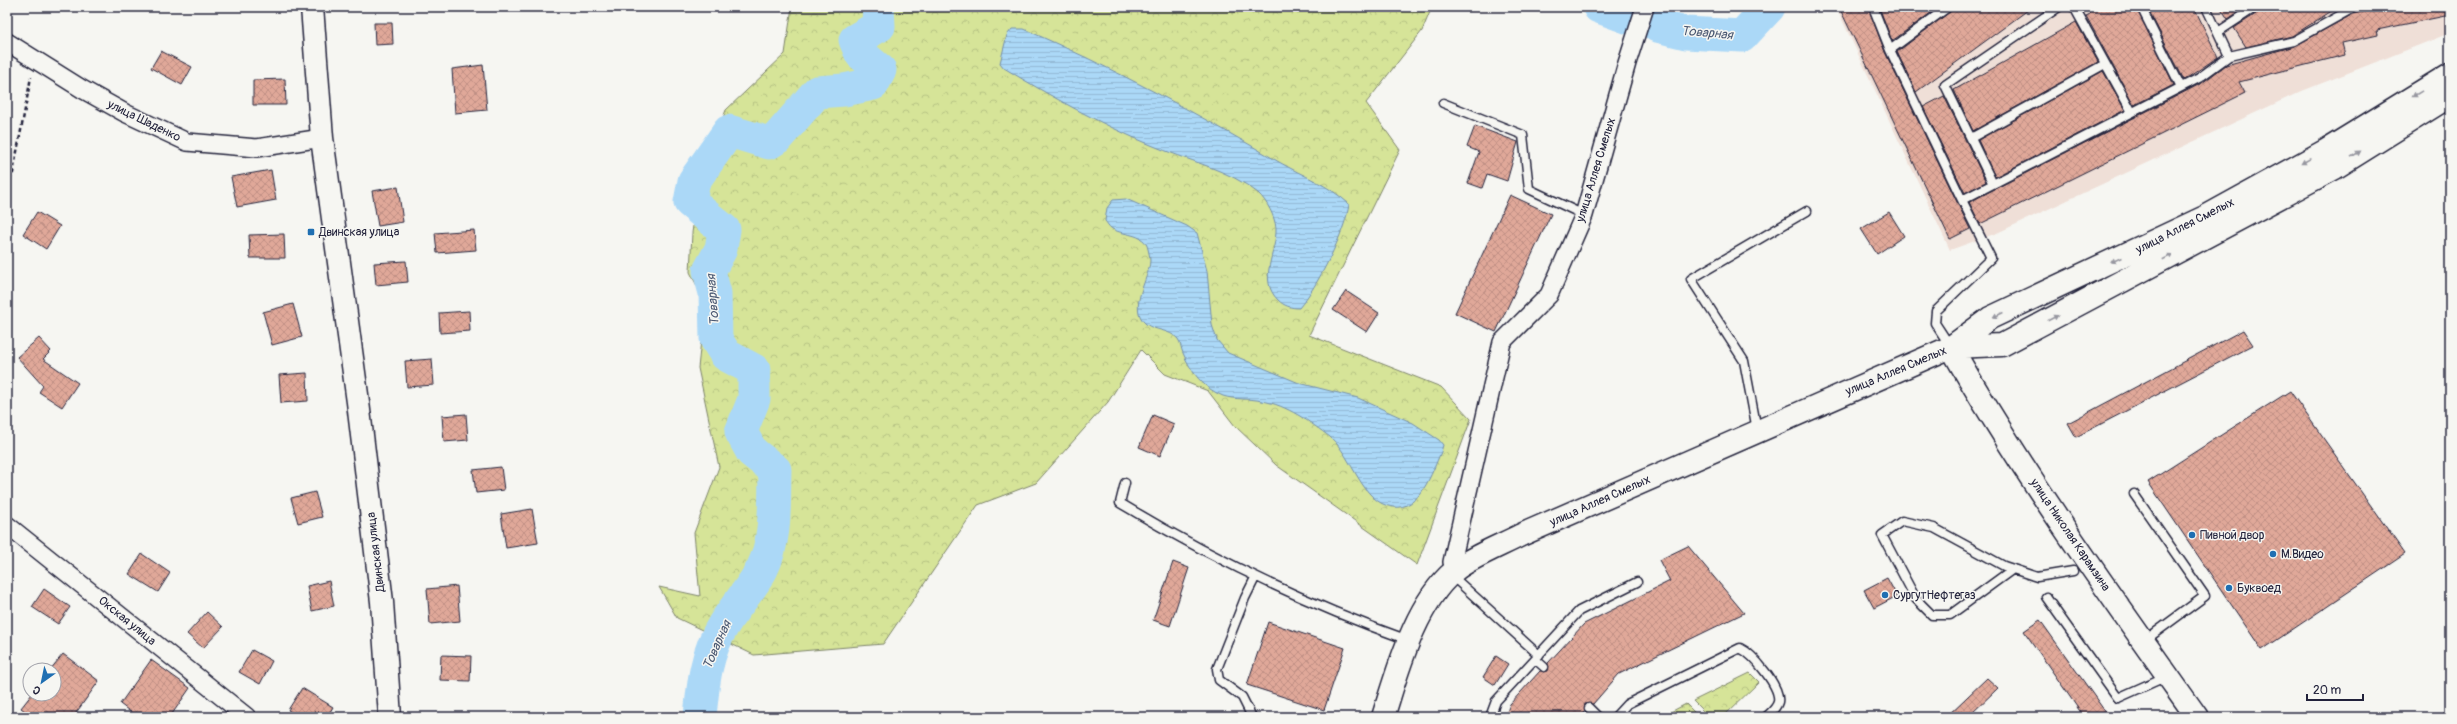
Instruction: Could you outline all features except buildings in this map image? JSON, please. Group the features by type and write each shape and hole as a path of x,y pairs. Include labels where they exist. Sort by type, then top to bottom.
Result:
{"main road":[{"name":"Двинская улица","path":"312,7 322,138 358,402 382,602 390,717"},
{"name":"улица Аллея Смелых","path":"1383,717 1417,621 1452,572 1521,535 1757,431 1951,348 1990,318 2207,216 2325,151 2450,74"},
{"path":"1951,348 2002,345 2335,168 2450,96"},
{"name":"улица Николая Карамзина","path":"1951,348 1976,391 2085,559 2197,717"}],"street":[{"name":"улица Аллея Смелых","path":"1452,572 1452,562 1502,342 1549,295 1584,215 1627,63 1645,7"},
{"name":"улица Шаденко","path":"7,42 34,60 125,113 187,142 257,148 322,138"},
{"name":"Окская улица","path":"7,525 247,717"}],"lane":[{"path":"1872,7 1890,50 1991,258 1936,311 1935,323 1951,348"},
{"path":"1890,50 1948,7"},
{"path":"1993,184 1945,84 2059,7"},
{"path":"2074,7 2132,112"},
{"path":"2141,7 2181,87"},
{"path":"2206,7 2230,56"},
{"path":"2218,32 2256,7"},
{"path":"1962,200 2199,78 2230,56 2294,41 2355,7"},
{"path":"1971,138 2105,64"},
{"path":"1443,103 1523,135 1529,189 1584,215"},
{"path":"1757,431 1744,361 1691,279 1807,210"},
{"path":"1125,483 1120,502 1255,578 1409,640"},
{"path":"2134,494 2205,596 2143,642"},
{"path":"2013,569 1950,615 1932,615 1916,599 1882,535 1902,521 1934,528 2013,569 2037,578 2073,571"},
{"path":"1452,572 1537,657 1544,667"},
{"path":"1252,717 1242,697 1219,680 1217,669 1245,598 1255,578"},
{"path":"1490,717 1496,701 1579,611 1637,582"},
{"path":"2046,597 2118,698 2168,676"},
{"path":"1615,717 1627,704 1740,648 1750,652 1778,690 1778,702 1775,708 1766,717"},
{"path":"1589,708 1598,717"}],"path":[{"path":"7,187 13,173 34,60"}],"shaded area":[{"path":"1836,7 2450,7 2450,33 2302,91 1997,233 1950,250"}],"green space":[{"path":"792,7 1432,7 1422,31 1366,103 1400,150 1309,335 1441,387 1471,419 1417,565 1276,465 1235,426 1208,391 1165,374 1141,350 1108,402 1036,483 978,505 883,644 754,655 677,618 659,587 700,596 694,533 719,467 698,368 705,302 690,272 692,233 699,181 726,110 785,54"},
{"path":"1750,673 1759,682 1723,717 1709,717 1693,701"},
{"path":"1686,704 1699,717 1661,717"}],"water":[{"path":"1012,29 1024,29 1122,75 1333,191 1349,204 1347,215 1330,258 1314,287 1299,308 1290,307 1283,304 1272,292 1268,275 1276,237 1276,228 1270,209 1258,193 1247,185 1221,172 1151,145 1113,128 1058,100 1004,68 1000,63 1007,35"},
{"path":"1126,199 1187,226 1197,233 1207,271 1212,325 1217,340 1228,353 1299,383 1358,398 1413,423 1439,440 1443,445 1441,452 1429,479 1418,497 1411,503 1402,507 1393,507 1382,504 1365,488 1338,445 1330,437 1298,415 1271,403 1223,396 1209,389 1198,379 1186,360 1178,339 1170,333 1146,324 1138,310 1140,294 1149,269 1150,260 1148,249 1146,244 1138,237 1115,231 1105,221 1107,208 1113,200"}],"waterway":[{"name":"Товарная","path":"700,717 706,669 713,646 724,624 758,576 767,557 774,520 775,470 752,452 741,432 754,399 754,370 726,355 716,339 715,293 709,271 721,249 724,230 690,202 694,181 729,131 769,143 777,138 817,92 844,90 873,84 880,70 861,54 855,40 879,26 878,7"},
{"name":"Товарная","path":"1599,7 1632,19"},
{"name":"Товарная","path":"1657,26 1686,33 1742,36 1769,7"}],"place":[{"name":"Двинская улица","path":"311,232"},
{"name":"Пивной двор","path":"2192,535"},
{"name":"M.Видео","path":"2273,554"},
{"name":"Буквоед","path":"2229,588"},
{"name":"СургутНефтегаз","path":"1885,595"}]}
